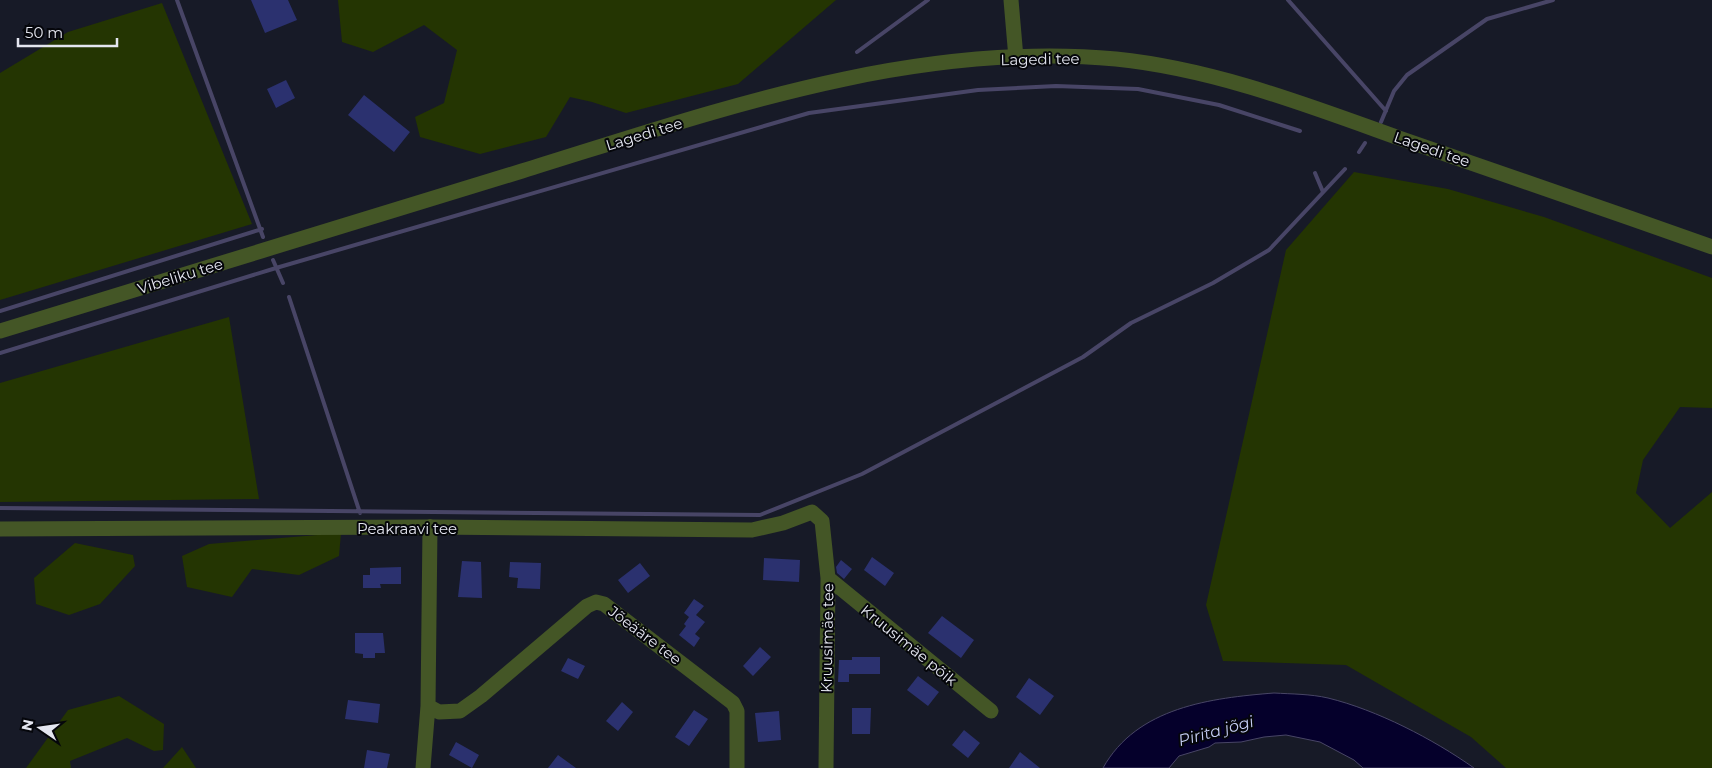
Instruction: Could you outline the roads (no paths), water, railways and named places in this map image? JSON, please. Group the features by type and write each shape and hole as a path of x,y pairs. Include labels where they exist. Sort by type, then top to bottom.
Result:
{"street":[{"path":"1011,0 1016,58"},
{"name":"Lagedi tee","path":"360,220 692,119 821,84 883,71 930,65 1016,58 1116,59 1208,75 1254,88 1712,247"},
{"name":"Vibeliku tee","path":"0,332 360,220"},
{"name":"Peakraavi tee","path":"0,529 430,527 752,530 783,523 812,512"},
{"name":"Kruusimäe tee","path":"812,512 822,521 828,578 826,768"},
{"path":"423,768 428,706 430,527"},
{"name":"Kruusimäe põik","path":"828,578 991,711"},
{"name":"Jõeääre tee","path":"428,706 439,712 450,713 460,711 587,606 596,602 604,604 733,703 737,711 737,768"}],"water":[{"name":"Pirita jõgi","path":"1274,693 1321,697 1366,710 1423,736 1474,768 1363,768 1354,760 1320,742 1286,735 1241,742 1215,743 1209,747 1179,756 1169,768 1103,768 1118,747 1135,731 1155,719 1201,703 1225,698"}],"waterway":[{"path":"177,0 263,237"},
{"path":"857,52 928,0"},
{"path":"1288,0 1386,111"},
{"path":"1381,122 1394,91 1407,75 1487,19 1553,0"},
{"path":"0,353 276,268 809,113 978,90 1056,86 1138,89 1219,105 1300,131"},
{"path":"1359,152 1365,143"},
{"path":"0,508 760,515 862,474 1083,357 1131,323 1213,283 1269,250 1345,169"},
{"path":"1315,173 1323,192"},
{"path":"0,311 262,229"},
{"path":"273,260 283,283"},
{"path":"289,297 360,513"}]}
